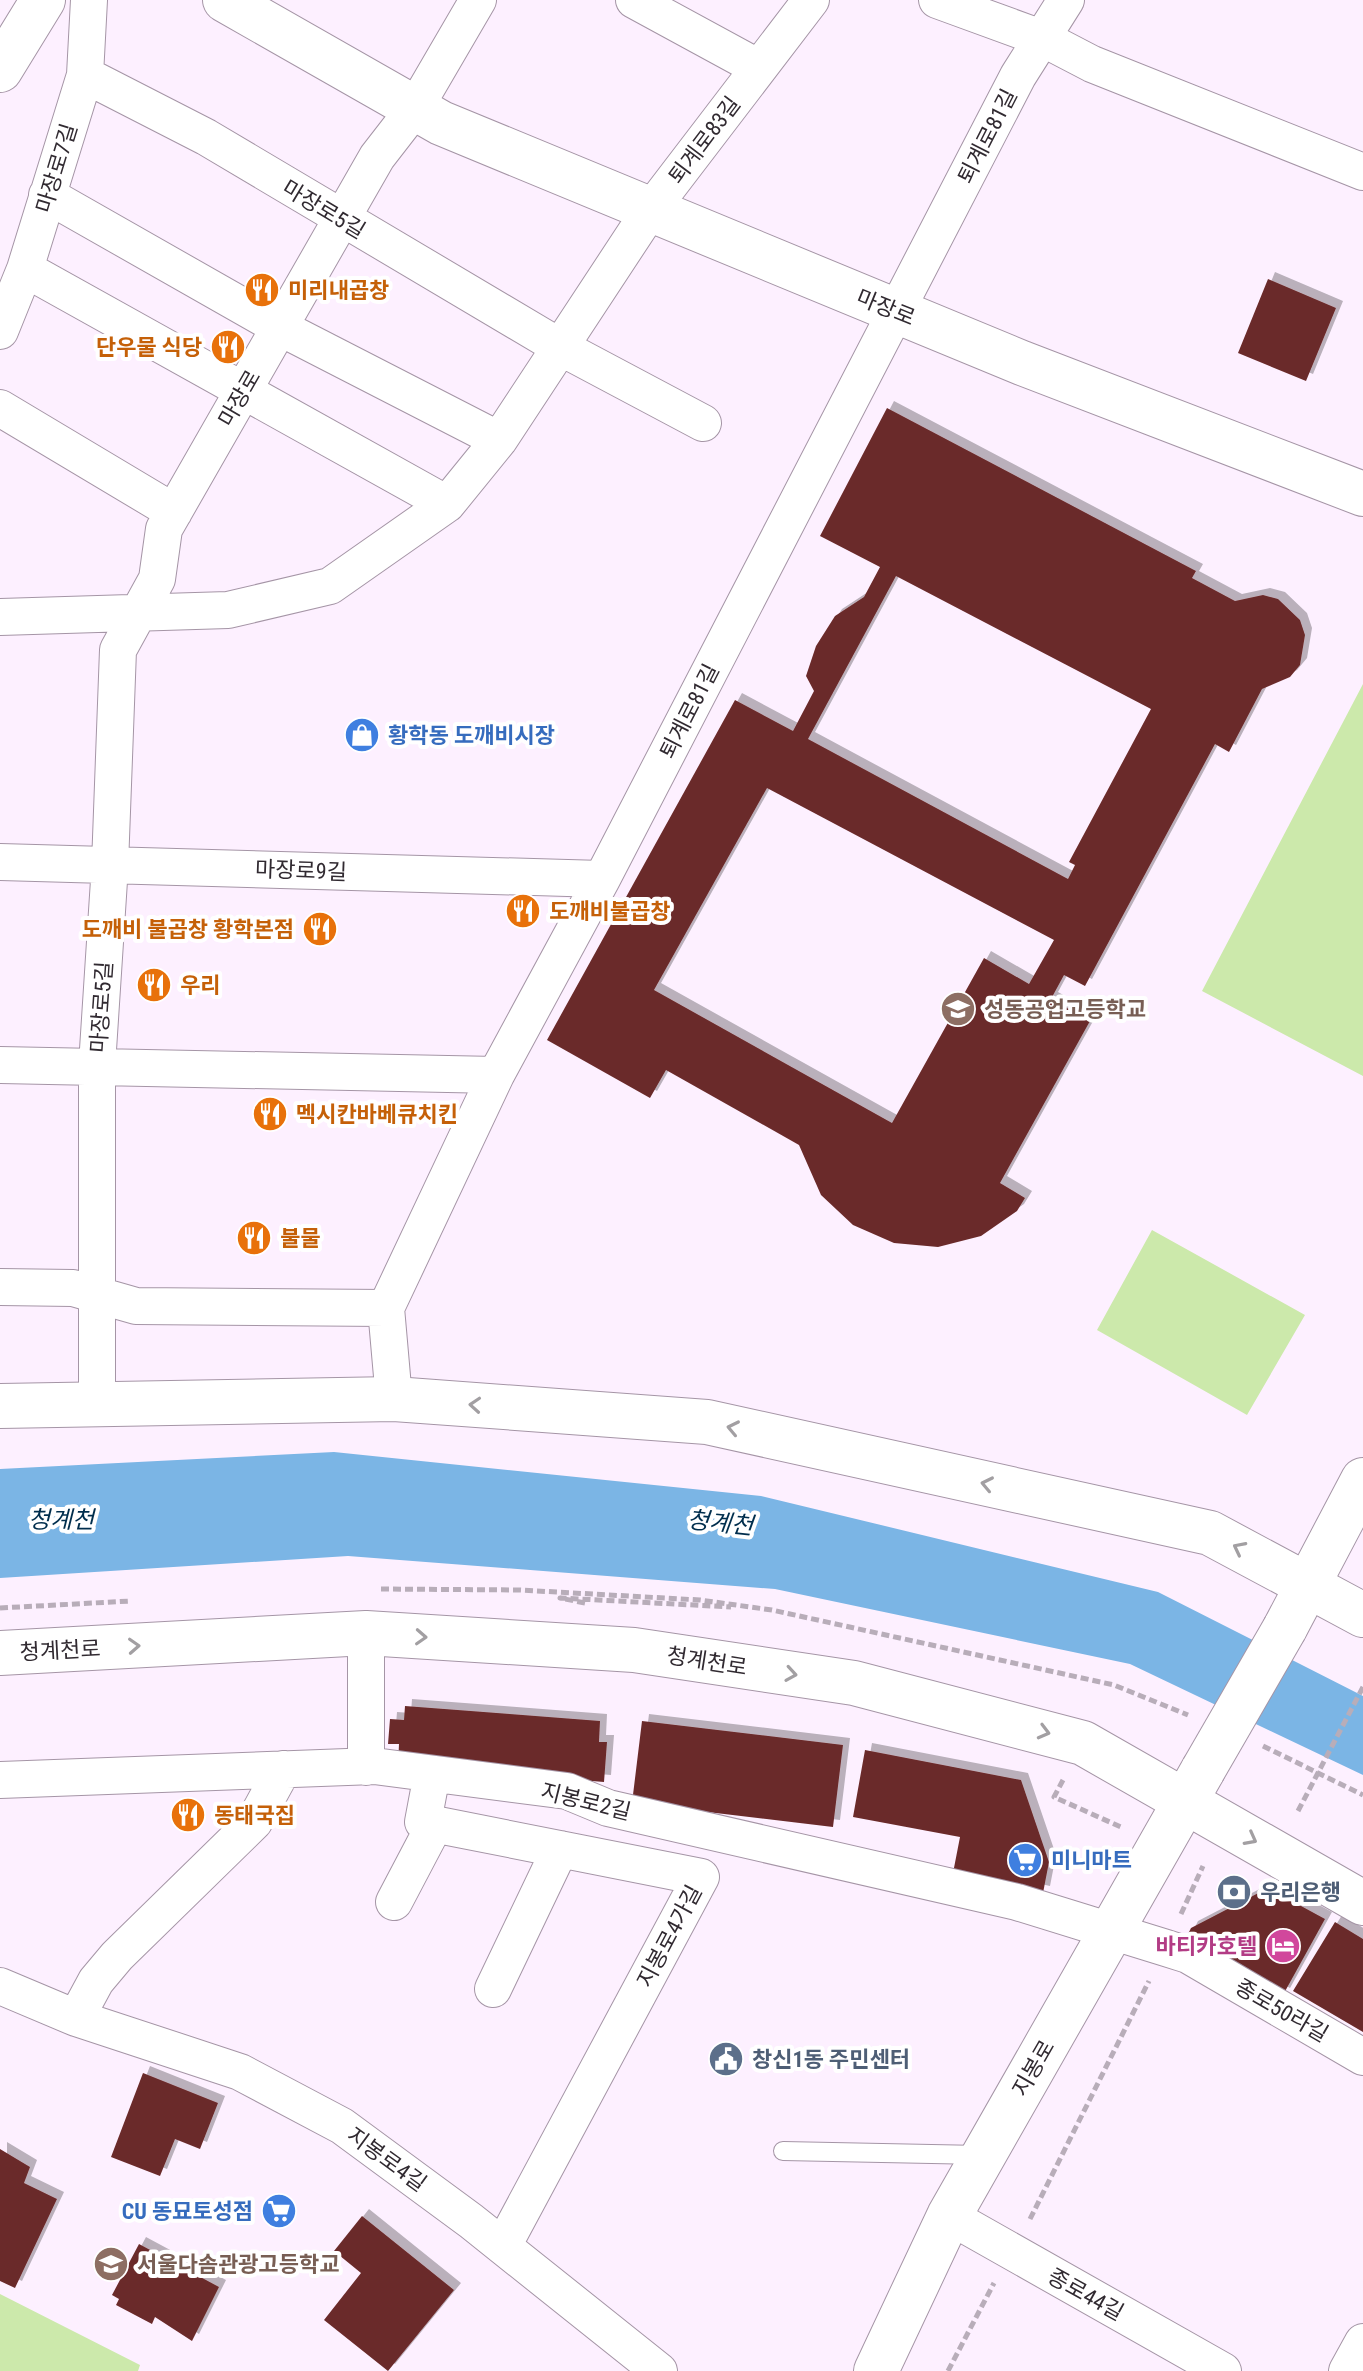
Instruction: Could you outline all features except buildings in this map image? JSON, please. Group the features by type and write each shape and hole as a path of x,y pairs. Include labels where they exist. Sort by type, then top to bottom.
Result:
{"main road":[{"path":"0,70 43,0"},
{"name":"마장로","path":"225,0 441,123 649,212 897,312 1363,494"},
{"path":"0,1406 394,1399 707,1422 1210,1533 1363,1615"},
{"path":"1308,1583 1363,1480"},
{"name":"지봉로","path":"876,2371 949,2216 1308,1583"},
{"name":"청계천로","path":"0,1653 366,1633 634,1650 854,1683 1083,1743 1193,1787 1363,1903"}],"street":[{"name":"마장로7길","path":"0,331 25,269 85,75 89,0"},
{"name":"마장로","path":"135,614 157,579 164,529 377,157 415,108 478,0"},
{"path":"634,0 759,68"},
{"name":"퇴계로83길","path":"649,212 811,0"},
{"path":"937,0 1044,39 1092,64 1363,172"},
{"name":"퇴계로81길","path":"386,1308 496,1075 602,879 1018,76 1066,0"},
{"name":"마장로5길","path":"85,75 206,137 340,220 560,347 703,423"},
{"path":"47,195 279,327 499,440"},
{"path":"0,617 228,610 330,586 447,504 499,440 649,212"},
{"path":"25,269 447,504"},
{"path":"0,408 174,512"},
{"name":"마장로5길","path":"97,1405 97,1065 110,865 118,650 135,614"},
{"name":"마장로9길","path":"0,862 602,879"},
{"path":"0,1065 496,1075"},
{"path":"0,1287 73,1288 136,1306 386,1308 394,1399"},
{"path":"366,1633 366,1767"},
{"name":"지봉로2길","path":"0,1780 366,1767 567,1791 608,1808 1017,1902 1112,1930"},
{"path":"76,2018 96,1981 117,1956 254,1822 283,1769"},
{"path":"394,1902 435,1824 423,1822 432,1774"},
{"name":"지봉로4가길","path":"435,1824 701,1877 503,2246"},
{"path":"493,1989 560,1849"},
{"name":"종로50라길","path":"1112,1930 1188,1955 1363,2057"},
{"name":"지봉로4길","path":"0,1986 76,2018 240,2072 342,2126 503,2246 659,2371"},
{"name":"종로44길","path":"949,2216 1223,2371"},
{"path":"1347,2371 1363,2342"}],"lane":[{"path":"783,2151 984,2155"}],"path":[{"path":"1298,1811 1363,1687"},
{"path":"948,2371 1166,1948 1203,1866"}],"green space":[{"path":"1363,684 1363,1076 1202,991"},
{"path":"1152,1230 1305,1315 1247,1415 1097,1330"},
{"path":"0,2294 140,2365 138,2371 0,2371"}],"water":[{"name":"청계천","path":"334,1452 761,1496 1158,1592 1363,1696 1363,1775 1130,1664 775,1589 348,1556 0,1578 0,1469"}],"place":[{"name":"미리내곱창","path":"262,290"},
{"name":"단우물 식당","path":"228,347"},
{"name":"황학동 도깨비시장","path":"362,735"},
{"name":"도깨비불곱창","path":"523,911"},
{"name":"도깨비 불곱창 황학본점","path":"320,929"},
{"name":"우리","path":"154,985"},
{"name":"성동공업고등학교","path":"958,1009"},
{"name":"멕시칸바베큐치킨","path":"270,1114"},
{"name":"불물","path":"254,1238"},
{"name":"동태국집","path":"188,1815"},
{"name":"미니마트","path":"1025,1860"},
{"name":"우리은행","path":"1234,1892"},
{"name":"바티카호텔","path":"1283,1946"},
{"name":"창신1동 주민센터","path":"726,2059"},
{"name":"CU 동묘토성점","path":"279,2211"},
{"name":"서울다솜관광고등학교","path":"111,2264"}]}
